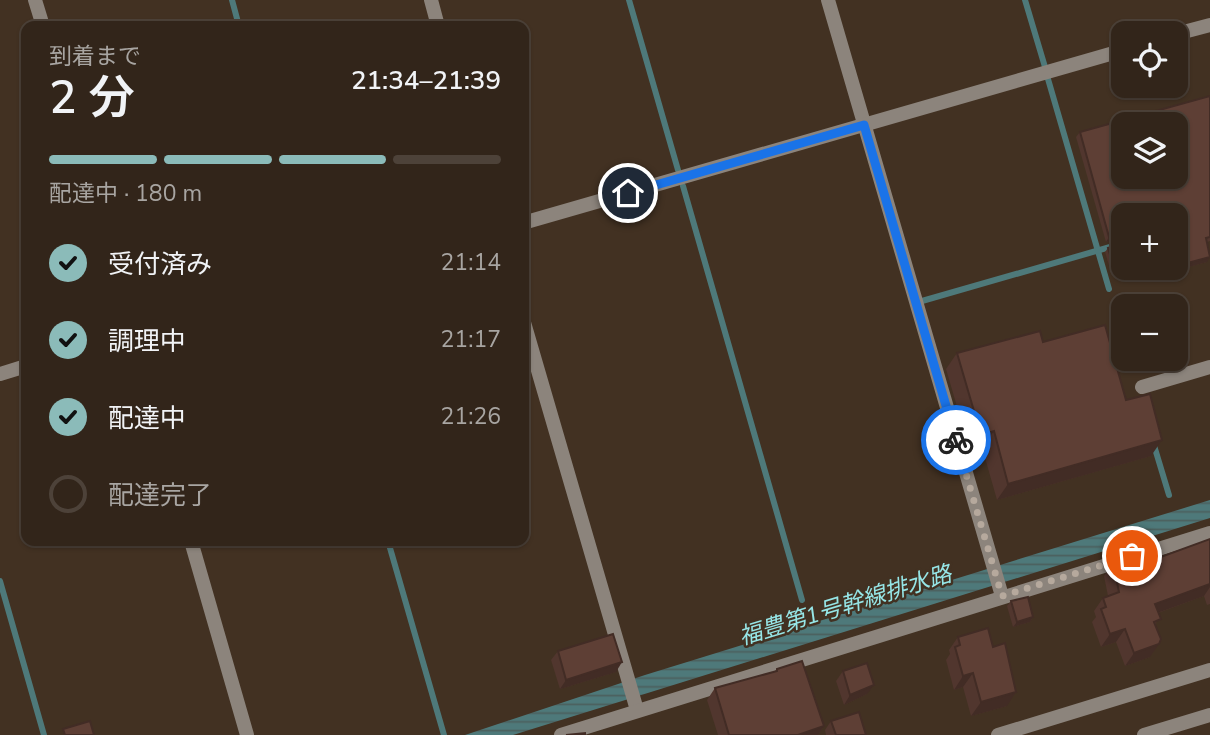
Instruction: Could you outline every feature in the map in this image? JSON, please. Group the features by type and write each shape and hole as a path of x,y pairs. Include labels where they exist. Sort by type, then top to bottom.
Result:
{"street":[{"path":"35,0 41,21"},
{"path":"430,0 436,21"},
{"path":"828,0 1001,593"},
{"path":"1188,30 1210,24"},
{"path":"529,221 1111,54"},
{"path":"529,340 636,708"},
{"path":"1142,387 1210,367"},
{"path":"0,374 21,368"},
{"path":"561,735 636,708 1001,593 1210,533"},
{"path":"192,546 247,735"},
{"path":"998,735 1210,670"},
{"path":"1144,735 1210,715"}],"water":[{"path":"1210,500 1210,518 513,735 465,735 645,675"}],"building":[{"path":"1210,96 1210,237 1206,238 1210,257 1188,263 1188,203 1111,203 1109,237 1080,132 1111,123 1111,189 1188,189 1188,112 1152,112"},
{"path":"1105,325 1111,346 1111,371 1118,371 1126,400 1150,394 1162,440 1008,484 994,431 981,435 957,353 1040,331 1043,342"},
{"path":"1210,539 1210,584 1155,604 1161,619 1154,622 1161,639 1159,644 1134,653 1125,629 1110,634 1101,609 1106,607 1103,598 1119,592 1113,563 1147,553 1150,561"},
{"path":"1028,597 1033,617 1017,622 1011,601"},
{"path":"988,628 993,647 1005,643 1016,692 981,702 973,673 963,676 955,647 960,645 958,637"},
{"path":"613,634 622,662 566,680 558,651"},
{"path":"802,661 824,726 798,735 729,735 715,688 777,671"},
{"path":"867,663 874,685 850,695 843,671"},
{"path":"859,712 866,735 836,735 831,721"},
{"path":"90,721 94,735 65,735 63,729"}],"waterway":[{"path":"232,0 238,21"},
{"path":"629,0 678,170"},
{"path":"1025,0 1045,67"},
{"path":"1048,79 1109,289"},
{"name":"福豊第1号幹線排水路","path":"683,186 802,600"},
{"path":"922,301 1111,247"},
{"path":"1153,442 1169,495"},
{"path":"389,546 444,735"},
{"path":"0,581 44,735"}],"way so far":[{"path":"956,440 1002,596 1132,556"}],"route":[{"path":"628,193 864,125 956,440"}]}
